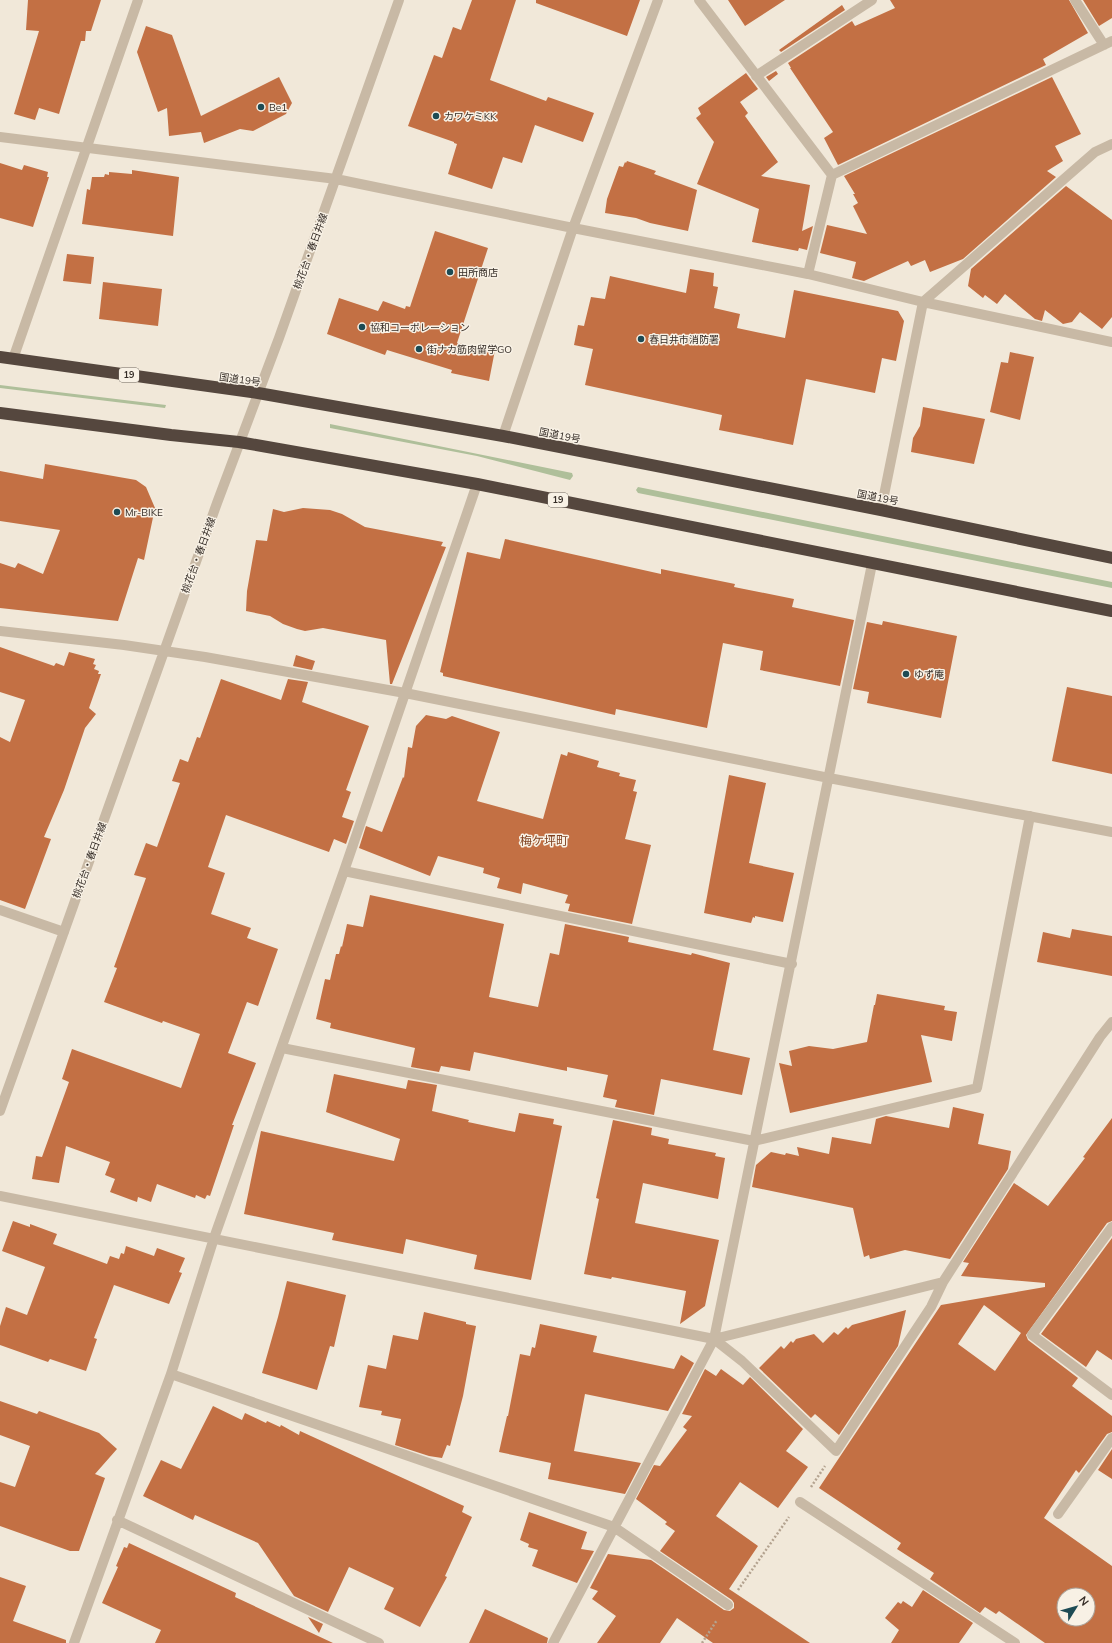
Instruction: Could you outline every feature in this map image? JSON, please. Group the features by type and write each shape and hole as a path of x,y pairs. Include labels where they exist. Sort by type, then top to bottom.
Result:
{"highway":[{"name":"国道19号","path":"0,358 258,393 502,436 881,510 1112,558"},
{"name":"19","path":"0,413 171,435 239,442 477,484 1112,611"}],"street":[{"path":"13,359 138,0"},
{"name":"桃花台・春日井線","path":"0,1111 239,442 279,338 399,0"},
{"path":"502,436 573,228 658,0"},
{"path":"700,0 832,175"},
{"path":"756,76 872,0"},
{"path":"832,175 1108,43 1075,0"},
{"path":"0,137 86,146 336,179 573,228 808,274 924,302 1112,342"},
{"path":"881,510 924,302 1095,152 1112,144"},
{"path":"808,274 832,175"},
{"path":"74,1643 117,1520 171,1374 214,1238 344,871 477,484"},
{"path":"554,1643 714,1339 792,964 872,564"},
{"path":"0,631 124,645 205,657 405,693 829,778 1112,832"},
{"path":"282,1048 754,1141 977,1088 1030,816"},
{"path":"344,871 792,964"},
{"path":"0,910 64,932"},
{"path":"714,1339 742,1361 836,1451 931,1307 943,1282 1096,1044 1112,1022"},
{"path":"0,1196 714,1339 943,1282"},
{"path":"1112,1227 1032,1335 1112,1395"},
{"path":"171,1374 614,1527 728,1604"},
{"path":"1058,1514 1112,1438"},
{"path":"800,1502 1015,1643"},
{"path":"117,1520 379,1643"}],"path":[{"path":"702,1643 836,1451"}],"green space":[{"path":"0,385 166,405 165,408 0,388"},
{"path":"330,424 572,473 573,476 570,480 477,456 330,428"},
{"path":"638,487 1112,582 1112,588 638,493 636,490"}],"building":[{"path":"28,0 101,0 91,31 86,31 85,41 81,41 59,114 39,108 35,120 14,114 39,31 26,30"},
{"path":"472,0 516,0 490,80 546,101 548,97 594,113 583,142 535,125 522,163 503,157 492,189 448,174 457,144 408,126 434,55 442,58 453,27 461,30"},
{"path":"536,0 640,0 627,36 536,3"},
{"path":"728,0 785,0 745,26"},
{"path":"890,0 1069,0 1088,33 1043,59 1046,65 838,165 824,138 833,132 788,63 852,21 855,26 895,8"},
{"path":"1083,0 1112,0 1112,18 1099,26"},
{"path":"842,5 845,10 781,52 779,50"},
{"path":"146,26 172,35 201,116 279,77 292,103 286,114 253,131 240,129 204,143 201,132 169,136 167,108 158,112 137,52"},
{"path":"776,71 778,74 769,81 766,77"},
{"path":"746,73 758,89 740,102 748,113 745,116 778,162 761,176 810,185 802,231 813,226 807,250 799,248 798,251 752,242 759,209 697,184 714,142 696,118 701,114 698,108"},
{"path":"1052,77 1081,134 1055,146 1063,161 1047,171 1056,177 963,259 930,272 925,260 911,266 908,261 864,281 852,278 856,262 820,253 827,225 867,234 853,206 858,203 853,194 855,194 844,176"},
{"path":"627,161 656,171 654,174 697,190 688,231 650,223 636,218 605,213 607,199 619,166 623,167"},
{"path":"0,163 22,170 24,165 48,172 47,177 49,177 33,227 0,218"},
{"path":"132,170 179,177 173,236 82,224 87,189 90,190 92,177 104,177 105,174 109,175 109,172 132,174"},
{"path":"1066,186 1112,220 1112,317 1102,329 1080,312 1072,322 1063,324 1045,310 1042,321 1035,319 1005,294 997,304 985,295 983,298 968,286 971,269"},
{"path":"435,231 488,248 457,343 495,350 489,381 451,373 452,370 387,350 385,355 327,334 339,298 378,311 383,301 405,309 406,306 410,307"},
{"path":"67,254 94,257 91,284 63,281"},
{"path":"690,269 714,273 713,286 718,287 714,308 740,314 737,328 785,338 794,290 898,311 904,321 896,361 882,358 875,393 806,379 793,445 719,430 722,415 585,385 593,349 574,345 578,325 584,326 591,297 605,299 610,276 686,293"},
{"path":"103,282 162,289 158,326 99,319"},
{"path":"1010,352 1034,357 1020,420 990,412 1001,362 1008,363"},
{"path":"923,407 985,419 974,464 911,452 913,438 920,426"},
{"path":"45,464 136,480 146,487 155,508 144,560 138,558 118,621 0,608 0,563 15,568 18,563 43,574 60,530 0,521 0,471 43,479"},
{"path":"303,508 330,510 342,514 365,527 443,542 441,546 446,547 392,684 390,684 386,640 323,628 305,631 283,624 270,616 246,611 247,591 256,540 267,541 273,509 284,512"},
{"path":"505,539 661,574 661,569 735,584 734,587 794,599 792,607 854,620 840,686 760,670 763,651 723,643 707,728 616,709 615,715 443,676 443,673 440,672 467,552 500,559"},
{"path":"883,621 957,636 941,718 867,703 869,692 853,689 867,622 882,625"},
{"path":"0,647 54,666 56,663 64,666 69,652 95,659 93,664 96,665 94,669 99,671 98,674 101,674 89,708 96,714 85,728 64,790 44,837 51,839 25,909 0,900 0,737 10,742 25,700 0,692"},
{"path":"296,655 315,661 312,670 293,666"},
{"path":"221,679 281,700 288,679 308,682 302,702 369,726 346,790 351,792 342,817 354,821 346,844 334,839 329,852 226,815 208,867 225,873 211,914 251,928 247,938 278,949 258,1006 247,1002 228,1053 256,1063 232,1125 234,1125 210,1196 207,1195 205,1199 196,1195 195,1198 157,1184 151,1202 138,1197 137,1202 110,1192 115,1179 105,1175 110,1162 66,1146 59,1183 32,1179 36,1156 42,1157 69,1082 62,1079 72,1049 181,1088 200,1034 163,1021 162,1023 104,1002 117,968 114,967 146,878 134,875 146,843 157,847 180,783 172,781 180,759 188,762 197,737 200,738"},
{"path":"1067,687 1112,696 1112,774 1052,761"},
{"path":"426,715 446,719 452,716 500,732 477,801 543,819 561,754 567,756 568,752 599,761 597,767 620,773 619,776 636,780 633,791 637,792 625,839 651,845 632,924 568,911 570,904 565,903 568,895 523,883 521,894 497,888 500,878 483,873 484,868 438,856 430,876 359,848 366,826 382,832 403,777 404,778 408,747 412,748 416,726"},
{"path":"729,775 766,783 749,863 794,873 783,922 755,916 755,918 753,917 751,923 704,913"},
{"path":"370,895 504,924 489,997 538,1007 550,953 559,955 565,924 629,937 628,942 691,955 692,953 730,963 713,1050 750,1058 742,1095 661,1079 654,1115 615,1107 617,1100 603,1097 608,1075 567,1067 567,1071 474,1052 470,1071 441,1066 439,1072 411,1067 415,1048 330,1028 331,1023 316,1019 325,979 330,980 336,954 339,954 341,946 342,947 347,924 363,927"},
{"path":"1072,929 1112,936 1112,976 1037,962 1043,932 1070,938"},
{"path":"877,994 945,1006 944,1010 957,1012 952,1041 921,1035 932,1082 790,1113 779,1063 792,1066 789,1051 809,1046 833,1049 867,1042"},
{"path":"334,1074 406,1089 408,1080 437,1085 432,1111 469,1120 468,1122 515,1132 519,1113 554,1119 553,1124 562,1126 531,1280 474,1269 477,1255 406,1239 403,1254 332,1240 334,1233 244,1214 261,1131 394,1161 400,1139 326,1112"},
{"path":"953,1107 984,1114 978,1144 1011,1151 1008,1169 950,1259 905,1250 870,1259 869,1255 864,1257 853,1208 752,1187 756,1165 771,1152 799,1156 797,1147 829,1154 832,1137 871,1144 876,1119 886,1116 949,1128"},
{"path":"1112,1118 1112,1221 1107,1223 1026,1335 1028,1340 1078,1378 1072,1386 1112,1416 1112,1432 1107,1434 1079,1473 1076,1470 1044,1518 1112,1566 1112,1643 1045,1643 999,1611 996,1614 985,1607 980,1613 930,1579 934,1573 897,1549 901,1543 819,1488 941,1305 1045,1287 1045,1283 961,1276 969,1263 963,1262 1014,1183 1048,1206 1085,1158 1083,1157","holes":["984,1305 1021,1333 995,1371 958,1344"]},
{"path":"613,1120 652,1128 651,1135 669,1139 668,1144 716,1153 715,1156 725,1158 718,1199 643,1183 635,1223 719,1240 705,1306 680,1324 686,1291 612,1277 611,1279 584,1274 599,1199 596,1198"},
{"path":"13,1221 30,1227 30,1224 57,1234 53,1244 107,1264 110,1256 119,1259 121,1253 124,1254 126,1246 154,1256 157,1248 185,1258 179,1272 182,1273 169,1304 114,1285 94,1338 97,1339 86,1371 50,1359 48,1362 0,1345 0,1326 6,1307 27,1315 45,1267 2,1251"},
{"path":"1112,1238 1112,1360 1097,1350 1086,1367 1041,1334"},
{"path":"287,1281 346,1295 334,1347 330,1346 317,1390 262,1373"},
{"path":"906,1310 898,1346 839,1435 815,1414 811,1418 759,1368 781,1346 784,1349 791,1341 793,1343 796,1339 814,1334 823,1343 834,1332 838,1335 846,1327 848,1329 852,1325"},
{"path":"424,1312 466,1322 466,1324 476,1326 463,1396 450,1446 447,1445 442,1458 429,1456 395,1445 401,1419 381,1415 382,1411 359,1407 368,1365 386,1369 393,1335 418,1340"},
{"path":"540,1324 597,1336 593,1352 674,1369 681,1355 694,1363 668,1411 585,1394 574,1451 641,1463 625,1494 548,1479 551,1463 499,1452 508,1416 520,1354 530,1356 532,1347 535,1348"},
{"path":"705,1369 716,1376 721,1369 743,1385 750,1377 803,1429 786,1451 808,1467 778,1508 740,1482 716,1516 758,1546 729,1589 810,1643 713,1643 677,1618 660,1643 597,1643 616,1616 592,1599 598,1591 590,1588 608,1554 651,1560 724,1610 730,1611 734,1608 734,1603 732,1600 660,1551 675,1531 665,1524 667,1522 636,1499 654,1465 660,1466 687,1430 683,1427 692,1416 682,1414"},
{"path":"0,1401 37,1414 39,1411 99,1433 117,1449 95,1474 105,1478 79,1551 70,1551 0,1526 0,1482 15,1487 30,1446 0,1435"},
{"path":"213,1406 242,1420 245,1413 266,1423 267,1421 280,1427 281,1425 299,1435 300,1431 464,1506 462,1512 472,1517 445,1576 447,1577 420,1627 384,1609 394,1588 349,1567 328,1612 294,1596 258,1543 195,1515 193,1520 143,1496 161,1460 181,1469"},
{"path":"1112,1449 1112,1479 1098,1470"},
{"path":"529,1512 587,1532 581,1549 594,1551 577,1583 532,1566 538,1550 528,1547 529,1544 520,1540"},
{"path":"129,1543 236,1593 235,1597 333,1643 155,1643 161,1630 102,1603 118,1567 116,1566 124,1547 127,1548"},
{"path":"0,1577 26,1586 13,1621 66,1640 66,1643 0,1643"},
{"path":"923,1590 973,1623 959,1643 891,1643 899,1630 885,1618 898,1602 901,1604 903,1601 912,1607"},
{"path":"485,1609 548,1638 547,1643 469,1643"},
{"path":"308,1617 323,1624 319,1633"}],"place":[{"name":"Be1","path":"261,107"},
{"name":"カワケミKK","path":"436,116"},
{"name":"田所商店","path":"450,272"},
{"name":"協和コーポレーション","path":"362,327"},
{"name":"春日井市消防署","path":"641,339"},
{"name":"街ナカ筋肉留学GO","path":"419,349"},
{"name":"Mr-BIKE","path":"117,512"},
{"name":"ゆず庵","path":"906,674"}],"district":[{"name":"梅ケ坪町","path":"544,841"}]}
